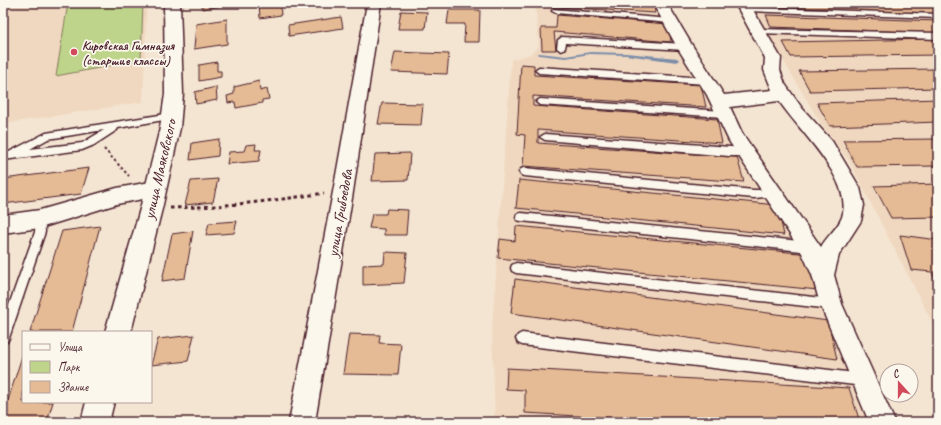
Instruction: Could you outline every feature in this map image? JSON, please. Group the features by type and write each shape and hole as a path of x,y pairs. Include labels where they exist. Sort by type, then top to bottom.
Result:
{"street":[{"name":"улица Маяковского","path":"118,331 156,189 172,116 174,94 172,3"},
{"name":"улица Грибоедова","path":"302,422 343,192 374,3"},
{"path":"660,3 706,81 736,136 810,247 823,275 832,304 863,380 882,422"},
{"path":"744,6 773,58 772,70 777,86 796,113 826,146 850,188 854,205 851,221 829,252 823,275"},
{"path":"721,108 783,95"},
{"path":"3,224 40,219 117,196 156,189"},
{"path":"95,422 100,403"}],"lane":[{"path":"744,6 938,16"},
{"path":"556,11 670,21"},
{"path":"758,30 938,36"},
{"path":"561,48 562,40 685,47"},
{"path":"539,70 706,81"},
{"path":"540,102 721,108"},
{"path":"7,156 46,136 118,126 172,116"},
{"path":"7,156 73,148 91,143 118,126"},
{"path":"544,137 729,152 746,152"},
{"path":"524,172 754,194 773,193"},
{"path":"521,217 810,247"},
{"path":"3,338 40,232 40,219"},
{"path":"516,268 832,304"},
{"path":"522,339 863,380"}],"path":[{"path":"96,140 132,180"},
{"path":"151,209 210,207 275,201 322,193 343,192"}],"shaded area":[{"name":"Кировская Гимназия (старшие классы)","path":"3,3 147,3 143,102 3,124"},
{"path":"535,3 658,3 811,255 877,422 495,422 492,329 511,60 530,54 539,46"},
{"path":"749,3 938,3 938,330 933,324 849,161 821,124"}],"green space":[{"path":"68,3 143,3 141,60 56,76"}],"building":[{"path":"202,3 230,3 230,5 202,9"},
{"path":"280,3 281,15 260,18 259,4"},
{"path":"543,3 654,3 655,13 543,6"},
{"path":"759,3 938,4 938,14 761,7"},
{"path":"449,10 480,10 479,42 464,42 465,24 447,24"},
{"path":"401,11 427,12 425,29 398,29"},
{"path":"557,15 669,24 671,42 554,32 556,50 542,50 541,28 556,28"},
{"path":"766,15 938,21 938,33 771,27"},
{"path":"341,17 343,28 289,36 288,25"},
{"path":"227,19 227,44 194,49 196,24"},
{"path":"938,39 938,55 791,57 783,42"},
{"path":"395,52 449,54 447,74 391,72"},
{"path":"217,62 217,71 221,71 221,77 199,81 199,65"},
{"path":"521,64 534,65 534,75 701,85 706,107 533,96 533,106 717,119 722,143 538,130 538,143 737,157 744,182 523,166 525,135 517,134"},
{"path":"938,69 938,88 810,91 799,71"},
{"path":"259,81 260,91 267,89 269,99 262,100 262,103 236,108 235,102 228,103 227,96 234,94 234,87"},
{"path":"216,87 217,100 196,104 195,92"},
{"path":"938,99 938,122 830,126 817,103"},
{"path":"382,103 423,104 421,125 378,124"},
{"path":"219,139 218,156 190,160 192,143"},
{"path":"938,139 938,166 857,167 843,140"},
{"path":"256,144 255,150 261,150 259,161 227,164 229,152 244,151 246,145"},
{"path":"410,153 408,180 372,181 375,154"},
{"path":"89,168 81,194 3,204 3,179"},
{"path":"218,179 213,202 185,205 191,181"},
{"path":"519,180 777,205 784,235 516,208"},
{"path":"938,184 938,217 891,218 874,186"},
{"path":"387,209 408,210 406,235 384,235 384,229 369,228 372,214 386,214"},
{"path":"237,221 234,233 206,235 209,223"},
{"path":"100,226 72,331 30,331 62,231"},
{"path":"516,226 809,254 818,290 498,258 500,239 515,241"},
{"path":"193,231 185,278 162,281 172,234"},
{"path":"900,235 938,240 938,289 932,272 911,270"},
{"path":"385,252 407,253 404,283 363,285 363,265 384,264"},
{"path":"515,279 828,321 837,359 511,313"},
{"path":"349,334 380,335 379,343 401,344 398,375 343,374"},
{"path":"194,335 188,361 152,365 158,339"},
{"path":"22,356 22,403 53,403 47,422 3,422 3,416"},
{"path":"507,368 849,388 860,422 682,422 525,413 525,390 506,389"}],"waterway":[{"path":"539,54 566,57 590,53 626,54 677,60"}],"place":[{"name":"Кировская Гимназия (старшие классы)","path":"74,52"}]}
